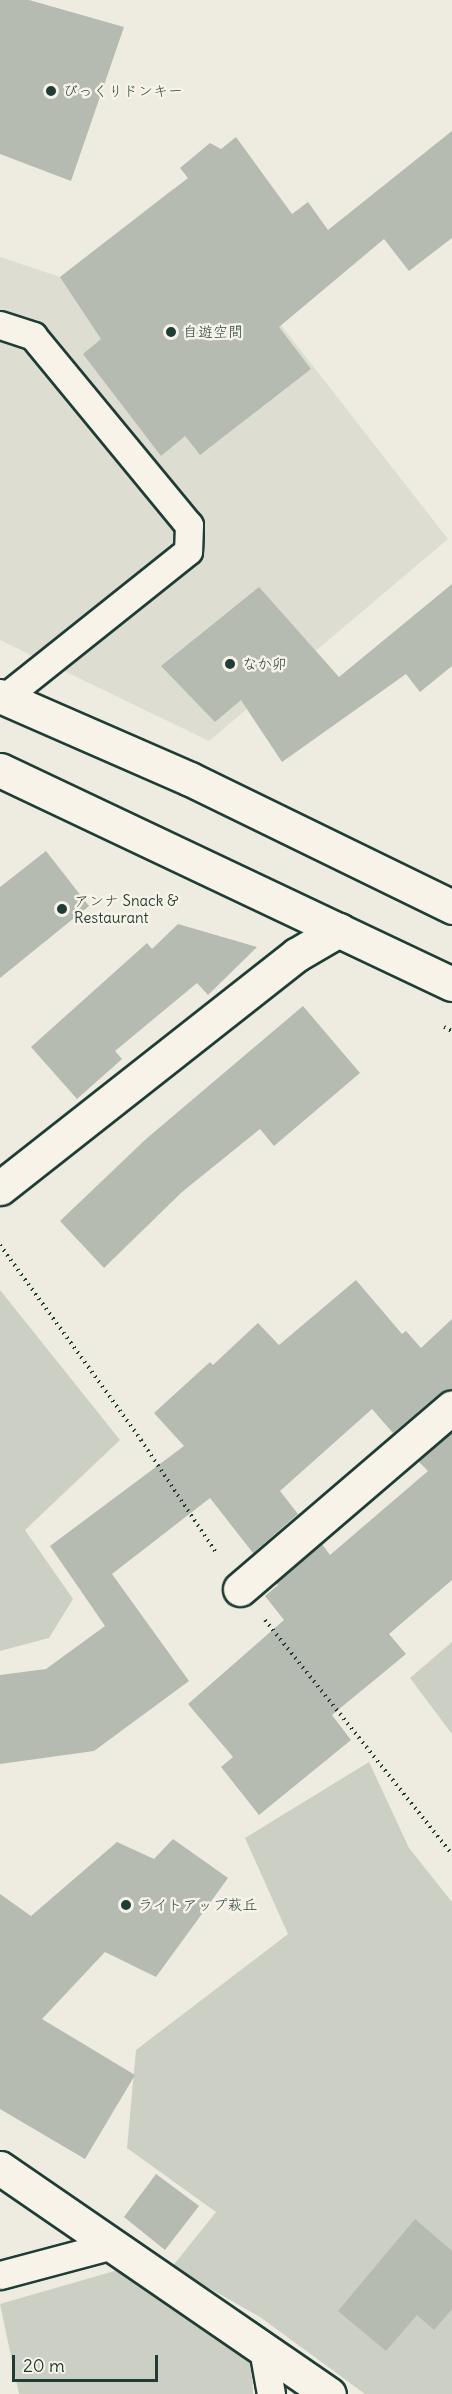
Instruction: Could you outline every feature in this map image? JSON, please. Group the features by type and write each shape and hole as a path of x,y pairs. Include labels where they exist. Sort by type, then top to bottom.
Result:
{"street":[{"path":"2,697 190,778 452,907"},
{"path":"0,770 452,984"},
{"path":"0,1188 296,954 339,930"},
{"path":"240,1588 452,1407"},
{"path":"0,2168 329,2394"}],"lane":[{"path":"0,325 33,336 189,525 188,551 2,697"},
{"path":"0,2275 113,2245"},
{"path":"263,2349 271,2394"}],"path":[{"path":"0,1245 141,1440 240,1588 452,1854"}],"shaded area":[{"path":"174,188 448,539 209,741 0,640 0,257 60,277"},
{"path":"0,1290 120,1440 25,1530 73,1599 49,1638 0,1651"},
{"path":"452,1642 452,1734 410,1678"},
{"path":"369,1762 409,1848 452,1902 452,2394 365,2394 260,2317 172,2267 216,2212 127,2148 136,2050 288,1934 245,1838"},
{"path":"125,2268 252,2358 253,2394 19,2394 0,2304"}],"building":[{"name":"びっくりドンキー","path":"0,0 29,0 124,27 71,181 0,154"},
{"path":"452,131 452,238 409,271 384,239 279,327 311,369 200,455 185,436 161,456 83,354 101,339 60,277 188,178 180,168 210,143 221,149 236,137 292,214 308,202 328,230"},
{"path":"452,584 452,666 420,692 406,674 282,762 241,700 215,722 161,666 259,587 339,677"},
{"path":"46,851 89,906 0,978 0,887"},
{"path":"178,924 257,947 208,995 197,983 115,1051 122,1059 77,1099 31,1047 147,943 152,949"},
{"path":"303,1006 360,1073 274,1146 260,1129 182,1192 104,1268 60,1221 146,1139"},
{"path":"356,1280 402,1334 406,1331 421,1348 452,1319 452,1389 440,1393 393,1433 372,1409 280,1491 298,1514 253,1553 210,1498 112,1574 189,1681 94,1751 0,1764 0,1675 46,1669 105,1626 50,1546 184,1446 154,1413 210,1362 213,1365 258,1323 279,1345"},
{"path":"452,1432 452,1580 389,1634 406,1654 332,1715 351,1740 259,1815 221,1767 233,1757 188,1704 284,1620 265,1596 278,1585 276,1583 322,1544 330,1555 428,1471 418,1461"},
{"path":"173,1839 228,1878 156,1977 105,1952 42,2019 135,2075 85,2159 0,2109 0,1894 31,1916 117,1842 154,1859"},
{"path":"156,2174 199,2206 165,2250 124,2217"},
{"path":"415,2219 452,2251 452,2309 434,2330 417,2315 386,2351 338,2311"}],"place":[{"name":"びっくりドンキー","path":"51,91"},
{"name":"自遊空間","path":"171,332"},
{"name":"なか卯","path":"230,664"},
{"name":"アンナ Snack & Restaurant","path":"62,909"},
{"name":"ライトアップ萩丘","path":"126,1905"}]}
